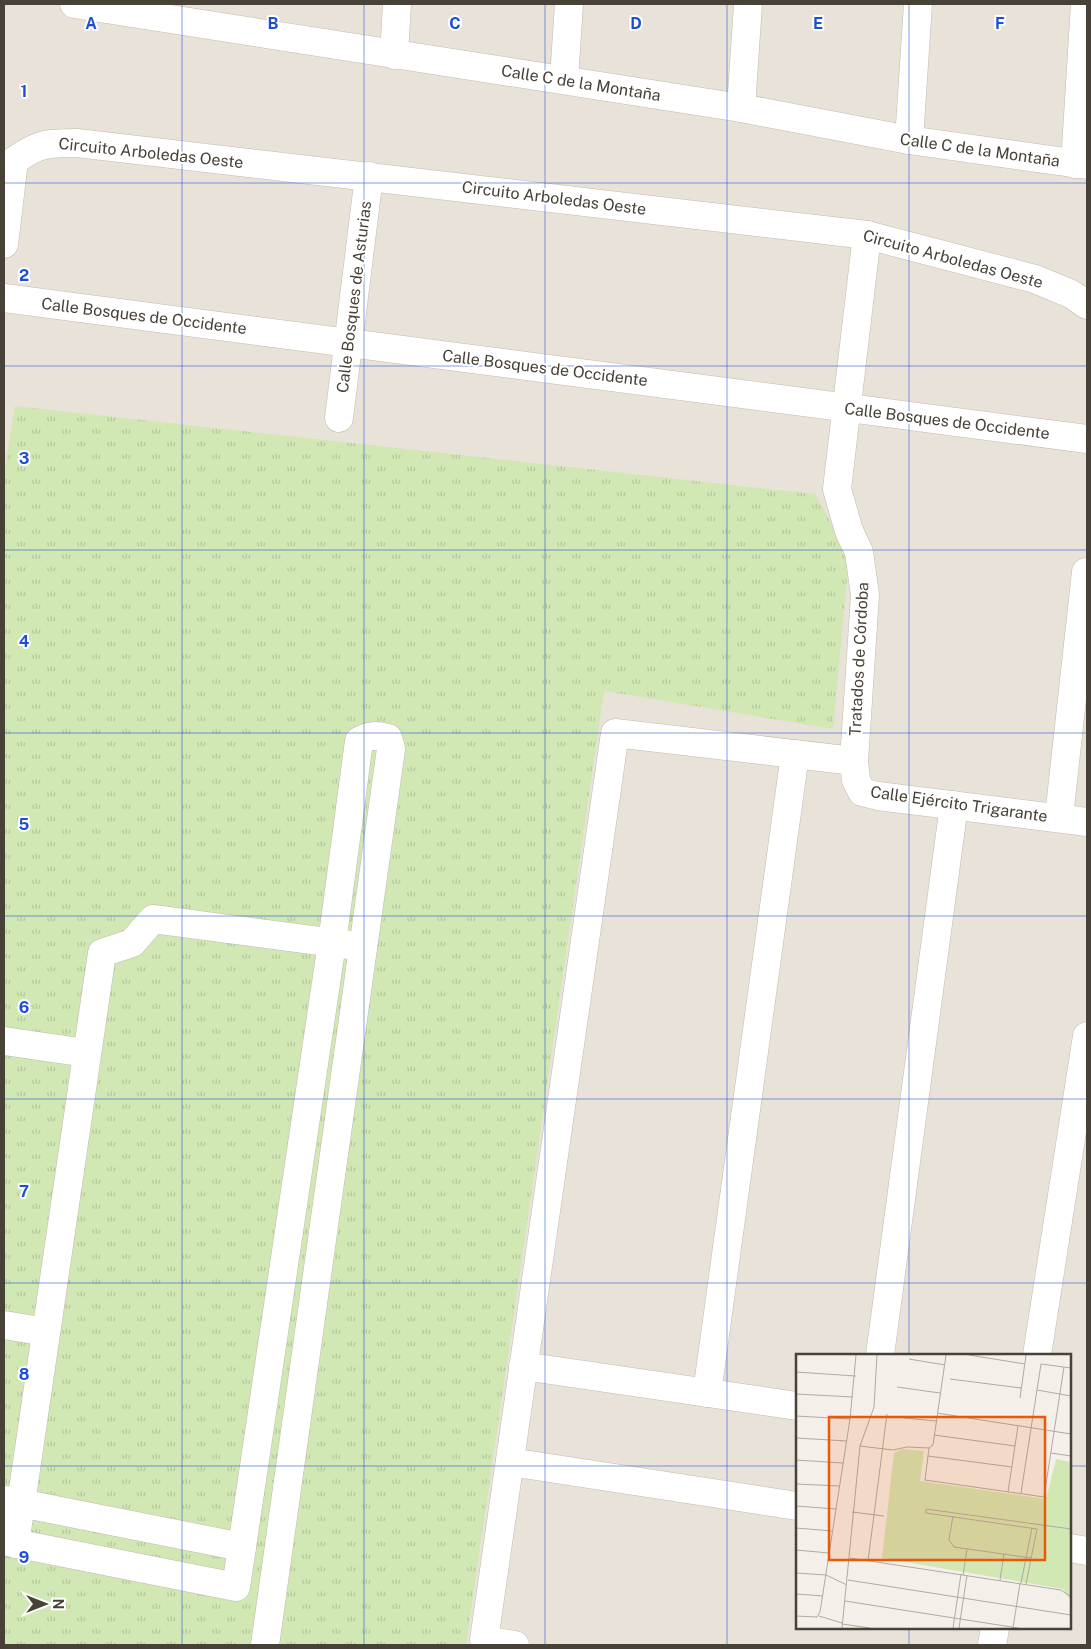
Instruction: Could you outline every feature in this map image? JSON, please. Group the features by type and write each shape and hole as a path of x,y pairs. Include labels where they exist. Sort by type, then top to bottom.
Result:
{"street":[{"name":"Calle C de la Montaña","path":"74,4 227,15 394,55 564,79 741,108 909,140 1081,165"},
{"path":"394,55 397,4"},
{"path":"564,79 569,4"},
{"path":"741,108 748,4"},
{"path":"909,140 918,4"},
{"path":"1081,165 1085,4"},
{"name":"Circuito Arboledas Oeste","path":"9,161 31,148 48,143 77,143 867,235 1035,279 1071,294 1087,305"},
{"path":"4,244 9,161"},
{"name":"Calle Bosques de Asturias","path":"339,418 369,176"},
{"name":"Tratados de Córdoba","path":"854,761 865,595 859,552 848,531 837,489 845,407 867,235"},
{"name":"Calle Bosques de Occidente","path":"4,298 1087,439"},
{"path":"1059,818 1086,572"},
{"path":"515,1645 484,1640 615,733 854,761"},
{"path":"265,1645 364,948 391,749 388,738 376,735 368,736 359,741 332,943 236,1587 10,1542 13,1501 46,1332 102,953 132,944 153,919 332,943 364,948"},
{"path":"707,1393 795,754"},
{"name":"Calle Ejército Trigarante","path":"854,761 856,780 862,792 878,796 1087,822"},
{"path":"880,1354 954,805"},
{"path":"1038,1354 1087,1036"},
{"path":"4,1041 86,1053"},
{"path":"4,1325 46,1332"},
{"path":"524,1366 796,1406"},
{"path":"510,1462 796,1506"},
{"path":"13,1501 241,1557 274,1574"},
{"path":"1071,1548 1087,1551"},
{"path":"992,1645 995,1629"}],"shaded area":[{"path":"4,4 1087,4 1087,1645 4,1645"}],"green space":[{"path":"15,406 815,494 849,557 833,729 604,691 466,1645 4,1645 4,473"}]}
